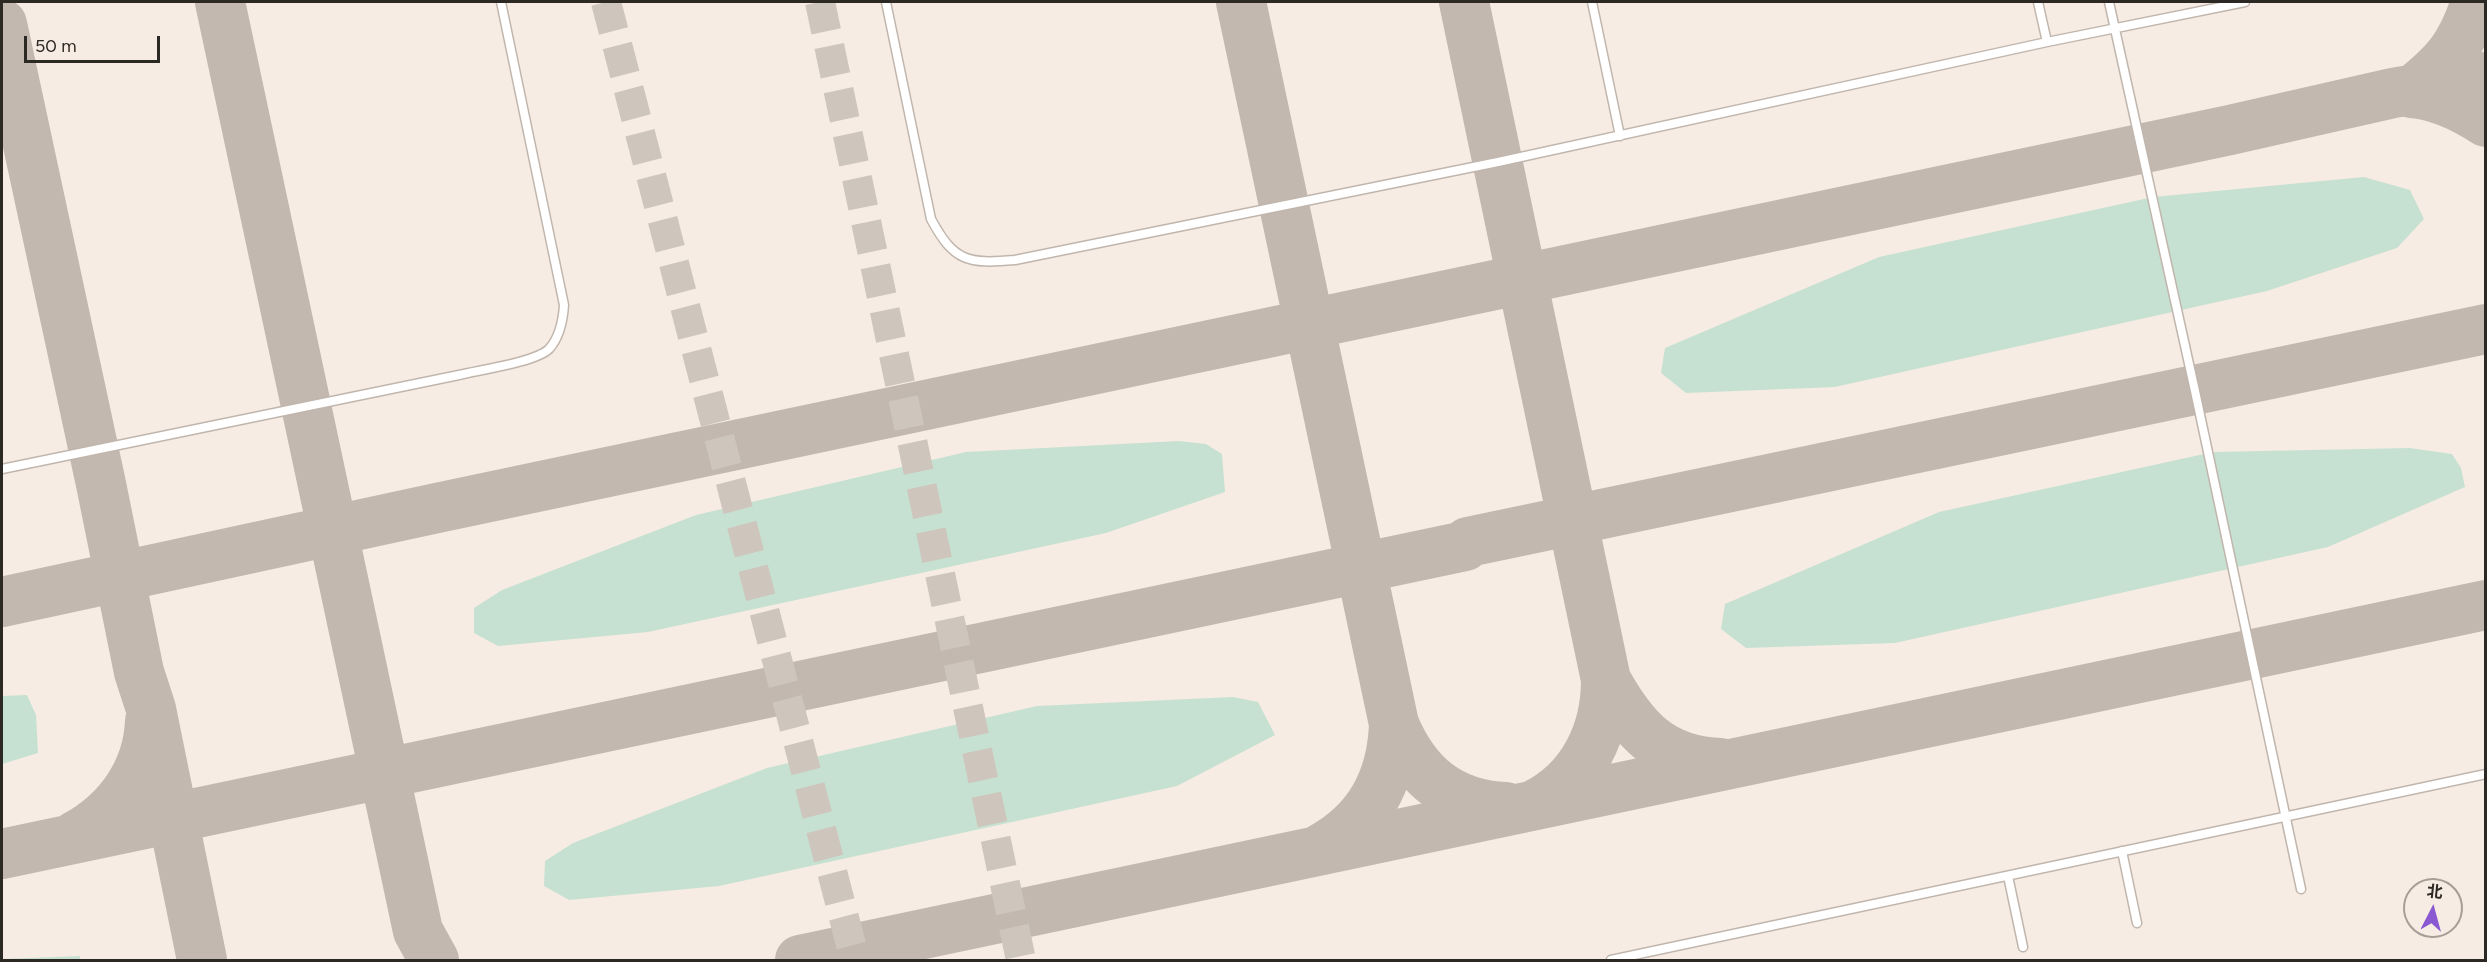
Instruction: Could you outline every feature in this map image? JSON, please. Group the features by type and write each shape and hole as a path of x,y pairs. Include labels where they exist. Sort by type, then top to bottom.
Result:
{"lane":[{"path":"2,469 459,375 534,358 549,349 562,326 564,305 501,2"},
{"path":"886,2 932,219 944,242 956,253 963,258 985,263 1015,260 1238,216 1620,136 2047,42 2245,2"},
{"path":"1592,2 1620,136"},
{"path":"2038,2 2047,42"},
{"path":"2109,2 2301,889"},
{"path":"1611,960 2486,774"},
{"path":"2122,851 2137,923"},
{"path":"2008,876 2023,947"}],"green space":[{"path":"2364,177 2410,190 2424,219 2397,248 2267,291 1835,387 1686,393 1661,373 1665,348 1879,257 2153,197"},
{"path":"1179,441 1206,444 1222,454 1225,492 1106,533 648,632 498,646 474,633 474,608 502,590 696,515 966,452"},
{"path":"2410,448 2452,454 2461,468 2465,487 2328,547 1895,643 1746,648 1721,629 1725,604 1939,512 2213,452"},
{"path":"27,695 36,715 38,753 2,764 2,696"},
{"path":"1233,697 1258,702 1275,735 1177,786 719,886 569,900 544,886 545,861 573,843 767,768 1037,706"},
{"path":"80,956 80,960 2,960 2,959"}],"taxiway":[{"path":"220,2 418,931 434,960"},
{"path":"1241,2 1394,724 1412,758 1437,784 1468,800 1506,807"},
{"path":"1464,2 1606,680 1602,718 1588,753 1566,783 1534,805"},
{"path":"2414,89 2453,51 2476,2"},
{"path":"2,24 139,672 151,709 202,960"},
{"path":"2,602 437,508 2230,130 2393,93 2486,77"},
{"path":"2411,93 2431,96 2450,103 2486,122"},
{"path":"2,854 1465,546 1468,542 2486,329"},
{"path":"800,960 2486,605"},
{"path":"1606,680 1627,713 1651,739 1665,749 1682,756 1721,763"},
{"path":"75,836 105,815 128,788 144,757 150,721"},
{"path":"1320,849 1352,826 1375,797 1389,763 1394,724"}],"tunnel":[{"path":"606,2 855,960"},
{"path":"820,2 1021,960"}]}
